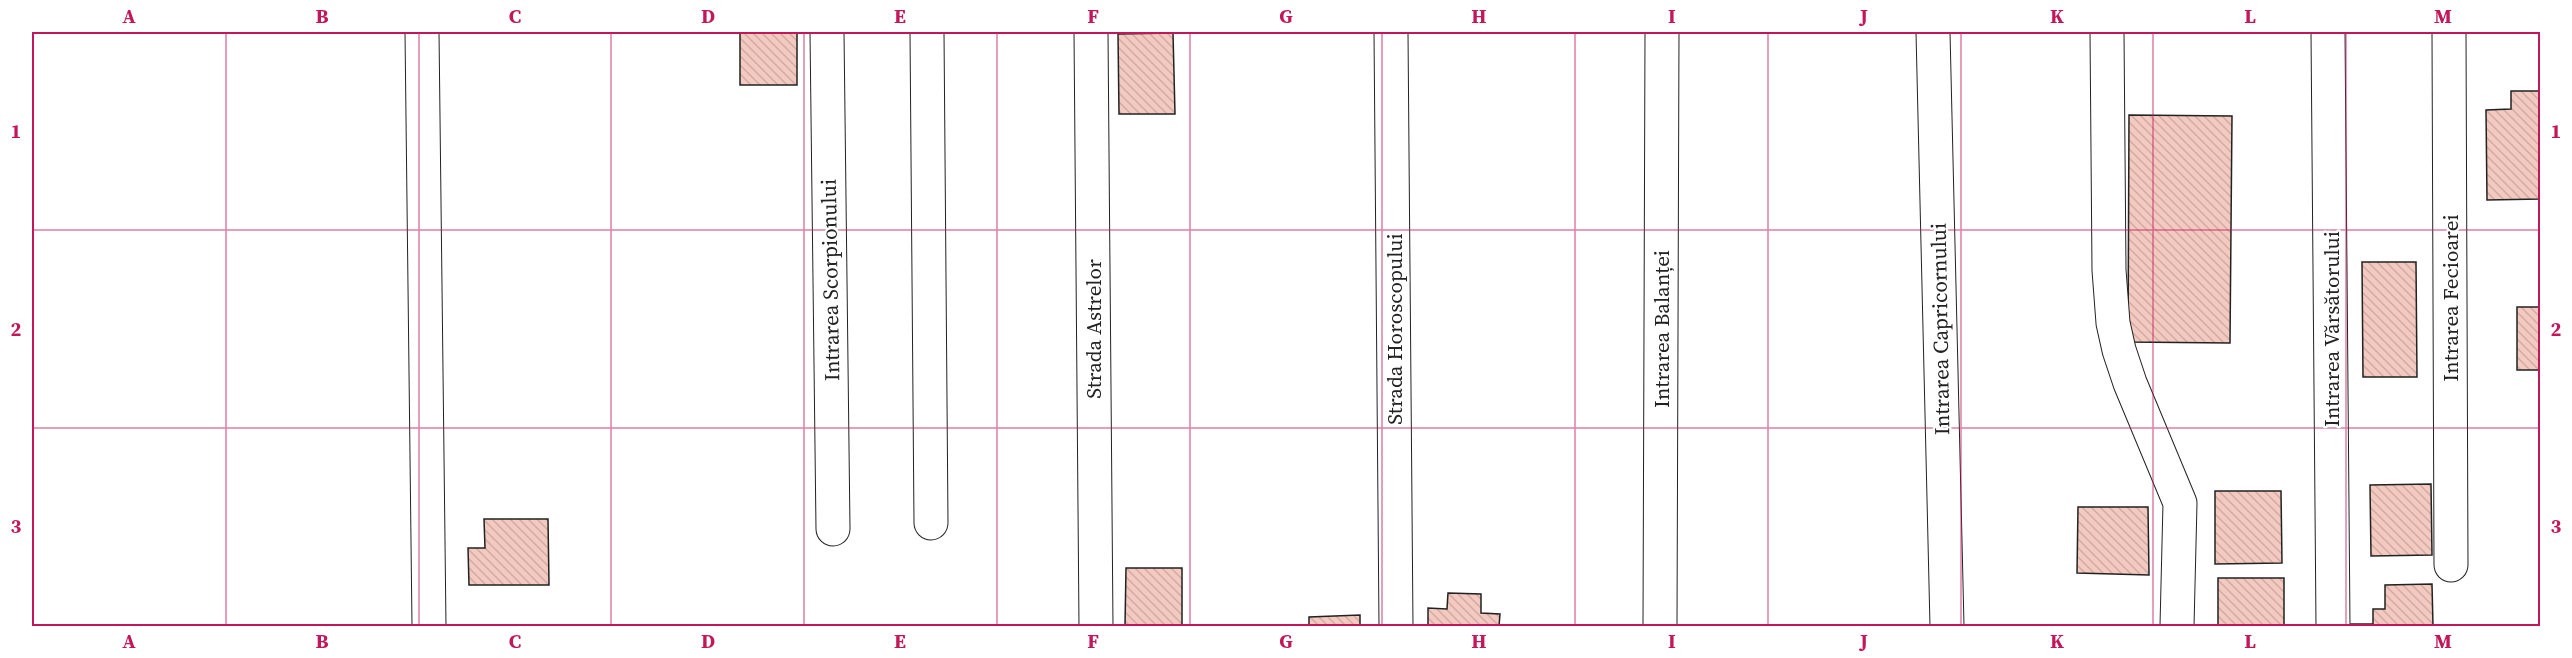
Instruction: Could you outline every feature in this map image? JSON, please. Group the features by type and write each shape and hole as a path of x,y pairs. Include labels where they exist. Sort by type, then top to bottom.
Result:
{"street":[{"path":"422,32 429,627"},
{"name":"Intrarea Scorpionului","path":"827,32 833,529"},
{"path":"927,32 931,523"},
{"name":"Strada Astrelor","path":"1091,32 1096,627"},
{"name":"Strada Horoscopului","path":"1391,32 1396,627"},
{"name":"Intrarea Balanței","path":"1660,627 1662,32"},
{"name":"Intrarea Capricornului","path":"1933,32 1947,627"},
{"path":"2107,32 2109,270 2113,323 2130,383 2180,503 2177,627"},
{"name":"Intrarea Vărsătorului","path":"2328,32 2333,627"},
{"name":"Intrarea Fecioarei","path":"2449,32 2451,565"}],"building":[{"path":"740,32 797,32 797,85 740,85"},
{"path":"1173,33 1175,114 1119,114 1118,34"},
{"path":"2511,91 2540,91 2540,199 2487,200 2486,110 2511,109"},
{"path":"2129,115 2232,116 2230,343 2128,342"},
{"path":"2362,262 2416,262 2417,377 2363,377"},
{"path":"2517,307 2540,307 2540,370 2517,370"},
{"path":"2431,484 2432,555 2371,556 2370,485"},
{"path":"2215,491 2281,491 2282,563 2215,564"},
{"path":"2078,507 2148,507 2149,575 2077,573"},
{"path":"484,519 548,519 549,585 469,585 468,548 485,548"},
{"path":"1126,568 1182,568 1182,626 1125,626"},
{"path":"2218,578 2284,578 2284,626 2218,626"},
{"path":"2432,584 2433,626 2351,626 2351,624 2373,624 2373,609 2385,609 2385,585"},
{"path":"1448,593 1481,594 1481,613 1500,614 1499,626 1428,626 1428,608 1447,609"},
{"path":"1360,615 1360,626 1309,626 1309,617"}]}
